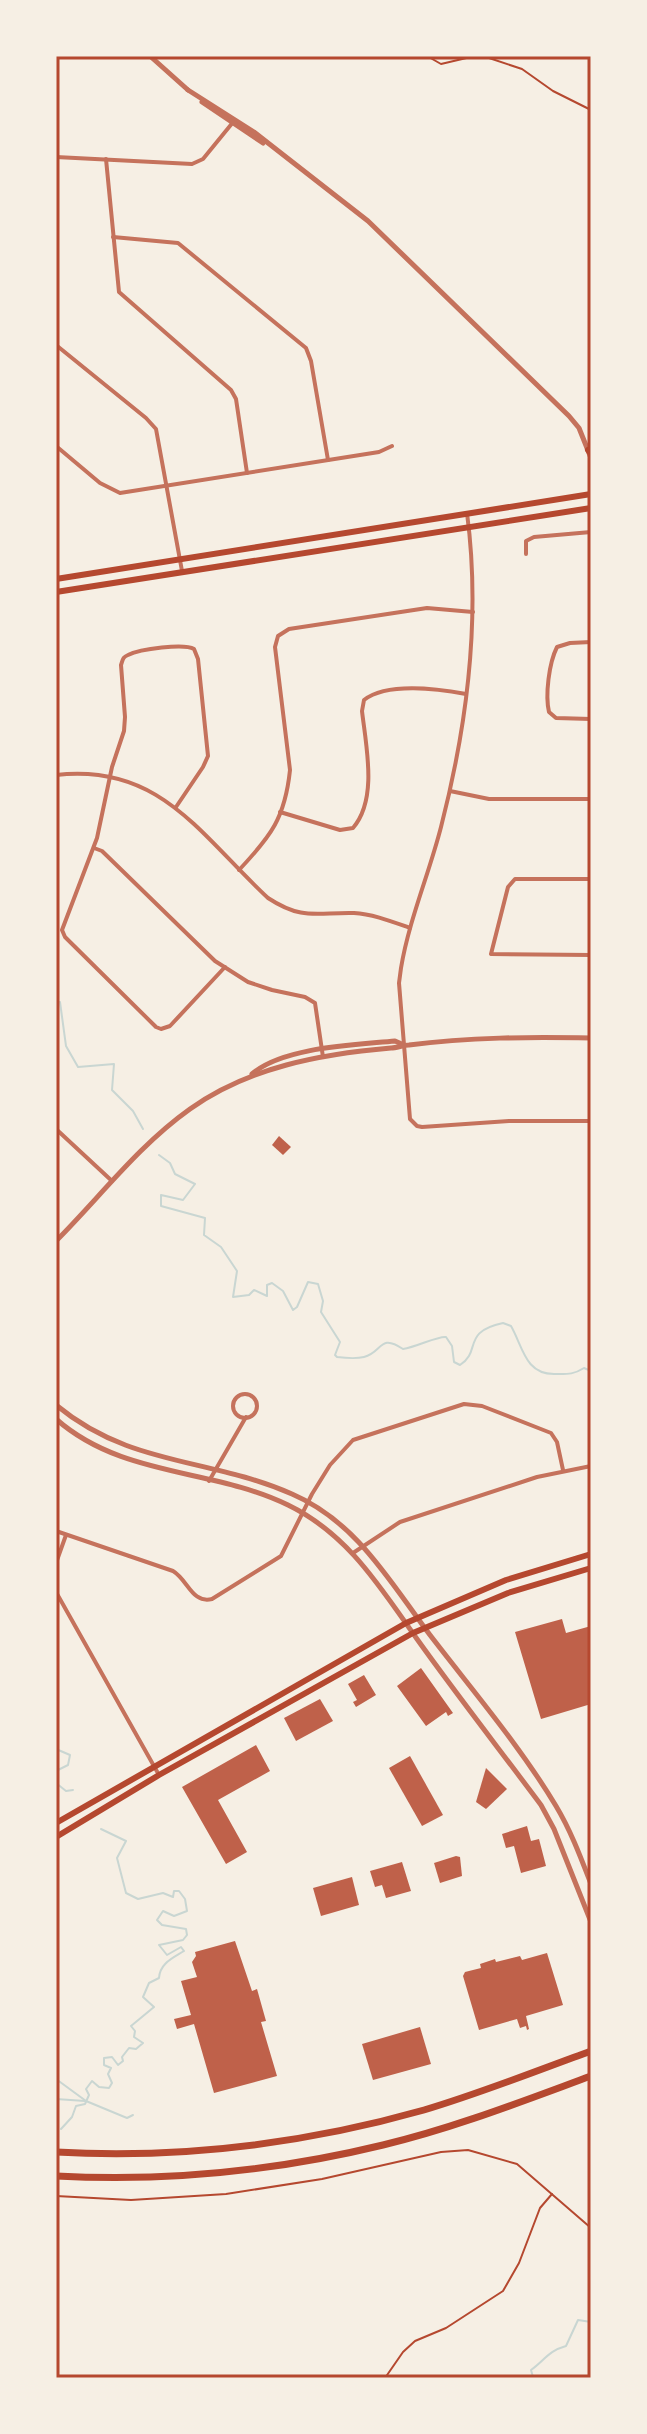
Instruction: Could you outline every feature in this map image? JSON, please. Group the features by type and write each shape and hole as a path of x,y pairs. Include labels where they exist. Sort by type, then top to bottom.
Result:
{"highway":[{"path":"56,2152 183,2153 288,2141 423,2110 591,2048"},
{"path":"56,2176 135,2178 197,2175 345,2154 440,2129 591,2076"}],"main road":[{"path":"56,579 591,494"},
{"path":"56,592 591,508"},
{"path":"56,1837 157,1771 406,1623 506,1580 591,1554"},
{"path":"56,1823 424,1627 525,1587 591,1568"}],"street":[{"path":"150,56 188,90 281,154 368,221 569,416 579,428 590,454"},
{"path":"56,157 198,163 234,122"},
{"path":"106,159 119,292 231,390 236,399 247,473"},
{"path":"113,237 170,240 184,247 306,348 311,361 328,460"},
{"path":"56,345 152,423 159,435 182,571"},
{"path":"56,446 113,491 129,492 379,452 392,446"},
{"path":"467,513 473,612 472,654 450,791 410,928 399,983 410,1115 417,1126 591,1121"},
{"path":"526,554 526,541 534,537 591,532"},
{"path":"239,870 271,836 290,770 275,647 282,631 417,609 473,612"},
{"path":"591,642 557,647 548,701 549,712 556,718 591,719"},
{"path":"176,807 208,756 198,659 194,649 189,646 131,653 123,660 125,723 94,848 63,922 63,933 161,1029 170,1026 225,967"},
{"path":"280,812 340,830 353,828 358,821 369,781 362,711 364,700 373,695 420,687 466,694"},
{"path":"56,775 110,775 145,787 176,807 268,898 296,912 364,914 410,928"},
{"path":"450,791 489,799 591,799"},
{"path":"94,848 102,851 185,934 225,967 248,982 305,997 315,1003 322,1053"},
{"path":"591,879 515,879 508,887 491,954 591,955"},
{"path":"57,1238 181,1116 248,1077 261,1066 395,1041 405,1045 516,1037 591,1038"},
{"path":"56,1129 112,1181"},
{"path":"209,1481 246,1417 253,1414 257,1404 253,1397 243,1394 236,1398 233,1405 236,1413 246,1417"},
{"path":"56,1531 173,1571 185,1580 197,1598 204,1601 281,1556 330,1465 353,1440 464,1404 482,1406 551,1433 557,1442 563,1470"},
{"path":"56,1405 98,1435 147,1454 217,1469 274,1486 308,1501 338,1521 363,1545 556,1807 573,1838 591,1884"},
{"path":"56,1419 94,1445 134,1462 278,1500 334,1534 353,1553 541,1805 554,1829 591,1922"},
{"path":"94,1445 98,1435"},
{"path":"353,1553 400,1522 563,1470 591,1466"},
{"path":"56,1563 66,1535"},
{"path":"56,1592 157,1771"}],"path":[{"path":"427,56 441,64 475,56"},
{"path":"483,56 522,69 553,91 591,110"},
{"path":"56,2196 131,2200 226,2194 322,2179 454,2150 480,2152 517,2164 591,2228"},
{"path":"385,2378 415,2341 446,2328 503,2291 519,2263 540,2208 553,2193"}],"building":[{"path":"279,1136 291,1147 283,1155 272,1145"},
{"path":"562,1619 566,1633 591,1626 591,1704 541,1719 515,1632"},
{"path":"421,1668 453,1713 448,1716 446,1712 426,1726 397,1686"},
{"path":"364,1675 376,1695 356,1707 353,1702 357,1700 348,1684"},
{"path":"320,1699 333,1721 296,1741 284,1718"},
{"path":"256,1745 270,1771 218,1800 247,1852 226,1864 182,1787"},
{"path":"410,1756 443,1815 422,1826 389,1768"},
{"path":"486,1768 507,1789 486,1809 476,1802"},
{"path":"527,1826 531,1841 539,1839 546,1866 521,1873 514,1846 506,1848 502,1834"},
{"path":"460,1857 462,1876 440,1883 434,1863"},
{"path":"402,1862 411,1891 386,1898 382,1885 375,1887 370,1871"},
{"path":"352,1877 359,1905 321,1916 313,1888"},
{"path":"235,1941 252,1991 257,1989 266,2021 261,2022 277,2076 214,2093 194,2024 177,2029 174,2019 191,2015 181,1981 197,1977 192,1962 195,1952"},
{"path":"547,1953 563,2005 526,2016 527,2030 526,2026 520,2028 517,2019 479,2030 463,1976 465,1972 481,1968 480,1964 495,1959 496,1962 520,1956 522,1960"},
{"path":"420,2027 431,2064 373,2080 362,2044"}],"waterway":[{"path":"56,1002 60,1002 66,1046 78,1067 114,1064 112,1090 133,1111 143,1129"},
{"path":"159,1155 170,1163 175,1174 195,1184 183,1200 161,1195 161,1206 205,1218 204,1235 221,1247 237,1271 233,1297 249,1295 254,1290 267,1296 267,1285 272,1283 283,1291 293,1310 308,1282 318,1284 323,1301 321,1312 340,1342 337,1357 361,1358 385,1343 403,1349 446,1337 452,1346 454,1362 460,1365 470,1354 482,1331 503,1323 511,1326 526,1358 544,1373 566,1374 584,1368 591,1371"},
{"path":"56,1749 70,1755 68,1765 56,1771"},
{"path":"56,1783 66,1791 73,1790"},
{"path":"61,2129 72,2117 76,2106 85,2104 89,2095 86,2089 92,2081 99,2087 109,2088 112,2083 108,2074 111,2068 104,2065 104,2058 112,2057 118,2065 129,2048 136,2049 143,2043 134,2037 135,2031 131,2026 154,2007 143,1997 149,1983 159,1978 162,1968 184,1951 181,1947 167,1955 159,1945 183,1940 187,1935 186,1929 162,1925 157,1920 163,1911 174,1916 187,1911 185,1899 179,1891 174,1891 173,1897 163,1893 138,1899 126,1893 117,1858 126,1841 101,1829"},
{"path":"56,2079 86,2101 127,2118 133,2115"},
{"path":"56,2099 85,2101"},
{"path":"536,2378 531,2370 551,2353 566,2346 578,2320 591,2322"}]}
